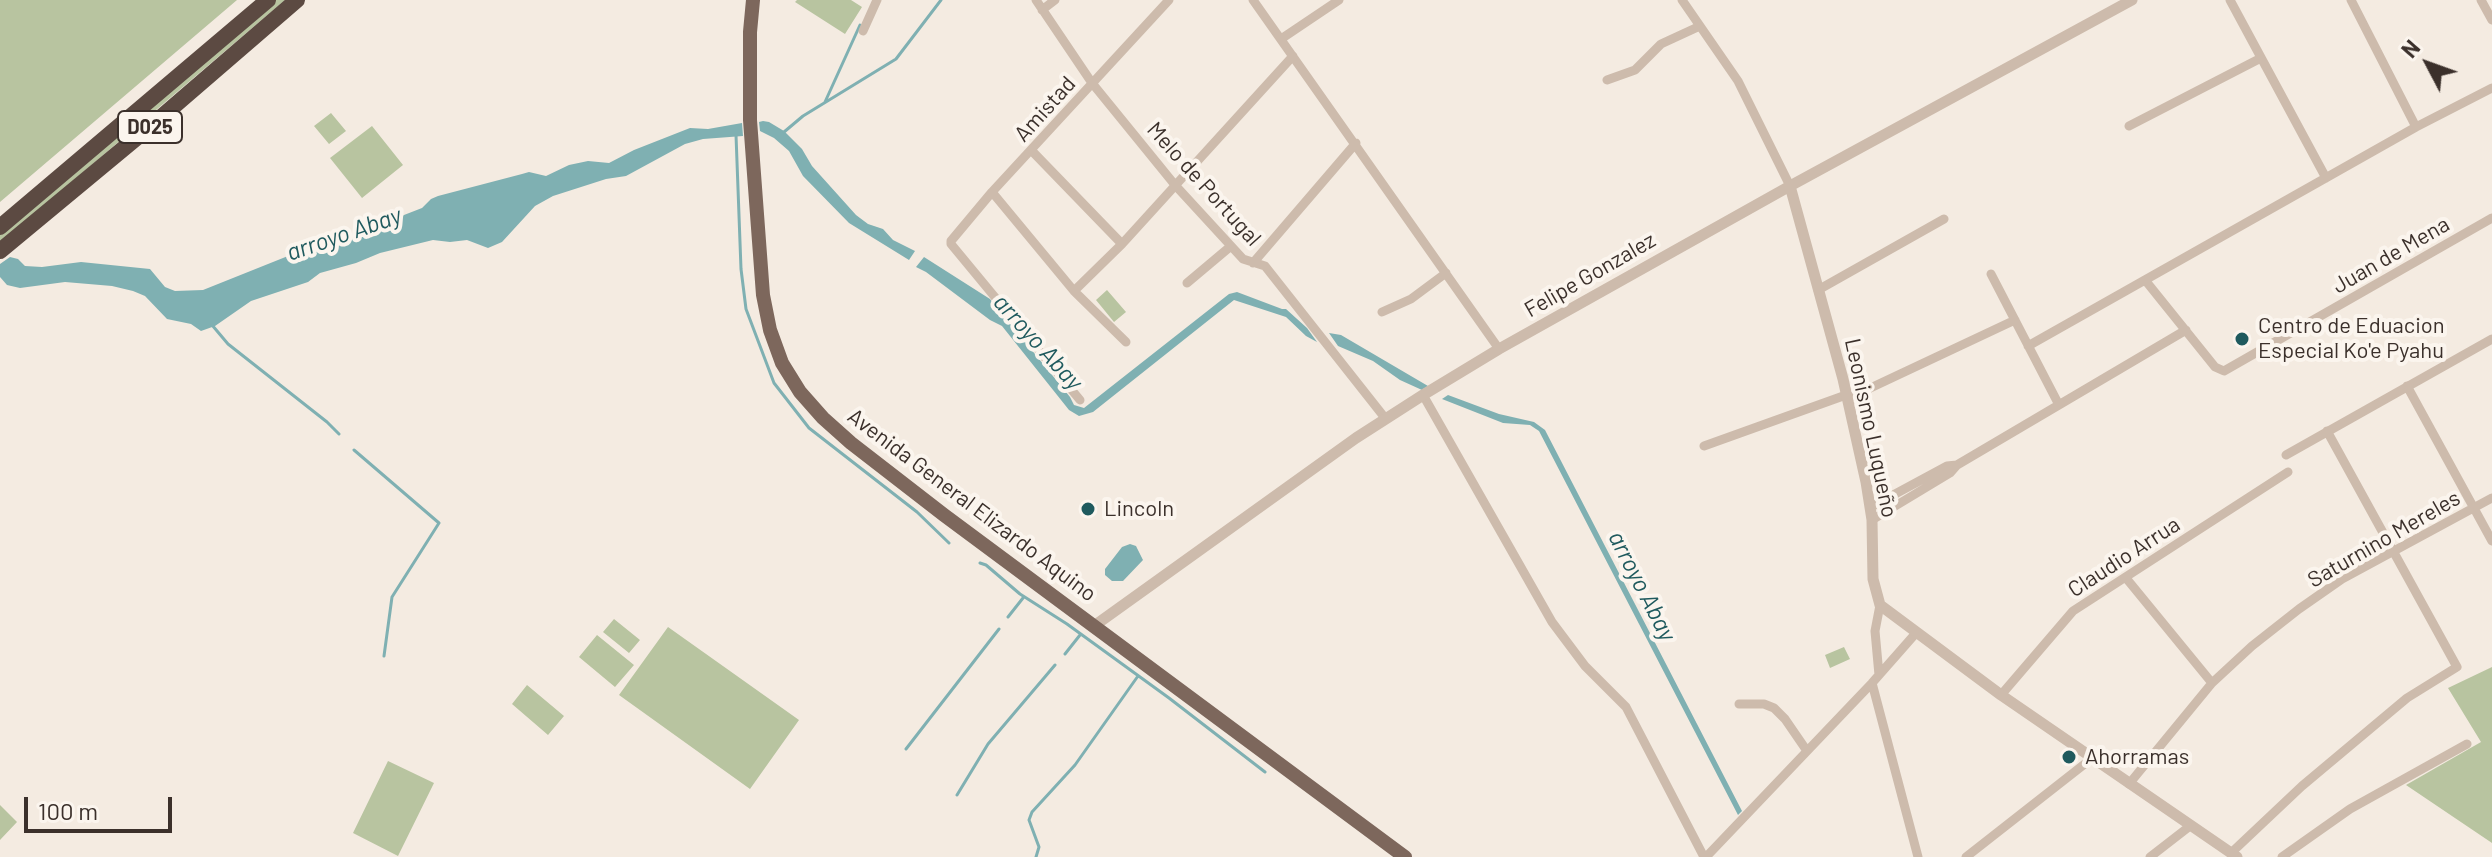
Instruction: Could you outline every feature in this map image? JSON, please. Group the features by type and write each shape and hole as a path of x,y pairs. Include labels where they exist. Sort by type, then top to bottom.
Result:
{"highway":[{"name":"D025","path":"0,227 268,0"},
{"name":"D025","path":"0,250 297,0"}],"main road":[{"name":"Avenida General Elizardo Aquino","path":"753,0 749,57 750,139 759,263 770,330 782,363 800,392 851,443 1405,857"}],"street":[{"path":"863,31 877,0"},
{"name":"Melo de Portugal","path":"1036,0 1092,83 1175,185 1243,259 1265,266 1385,418"},
{"path":"1042,10 1055,0"},
{"name":"Amistad","path":"1080,400 951,244 992,192 1169,0"},
{"path":"1253,0 1499,349"},
{"path":"1281,39 1339,0"},
{"name":"Leonismo Luqueño","path":"1682,0 1738,81 1790,186 1847,397 1871,507 1873,579 1880,605"},
{"name":"Felipe Gonzalez","path":"1094,626 1385,418 1499,349 2132,0"},
{"path":"2230,0 2326,178"},
{"path":"2351,0 2416,127"},
{"path":"2481,0 2492,20"},
{"path":"1607,80 1631,73 1661,44 1700,26"},
{"path":"1074,291 1122,244 1293,56"},
{"path":"2129,126 2261,58"},
{"path":"2028,346 2416,127 2492,88"},
{"path":"1253,263 1356,143"},
{"path":"1032,151 1122,244"},
{"path":"992,192 1074,291 1126,342"},
{"name":"Juan de Mena","path":"2186,330 2215,367 2224,371 2492,218"},
{"path":"1818,290 1944,219"},
{"path":"1187,283 1231,246"},
{"path":"1382,312 1411,299 1446,273"},
{"path":"1991,274 2059,405"},
{"path":"1872,520 1950,473 1957,465 2186,330 2145,280"},
{"path":"1704,446 1847,397 2015,320"},
{"path":"2286,455 2492,339"},
{"path":"2407,386 2492,541"},
{"path":"1423,395 1552,622 1585,666 1626,707 1705,857 1916,633"},
{"path":"1918,857 1875,679 1875,631 1880,605 2091,759 2234,855 2302,786 2407,698 2457,667 2327,431"},
{"path":"1871,507 1947,466 1957,465"},
{"name":"Claudio Arrua","path":"2001,695 2073,611 2288,472"},
{"name":"Saturnino Mereles","path":"2129,784 2212,683 2252,646 2342,579 2492,498"},
{"path":"2126,578 2212,683"},
{"path":"1739,704 1764,704 1774,708 1807,751"},
{"path":"2282,857 2350,809 2467,744"},
{"path":"1966,857 2091,759"},
{"path":"2150,857 2190,826"}],"green space":[{"path":"0,0 237,0 0,202"},
{"path":"275,0 285,0 0,243 0,234"},
{"path":"851,0 862,7 845,34 795,2"},
{"path":"331,113 346,131 329,144 314,126"},
{"path":"372,126 403,165 362,198 330,158"},
{"path":"1107,290 1126,312 1114,322 1096,300"},
{"path":"614,619 640,640 629,653 603,632"},
{"path":"668,627 799,720 750,789 619,695"},
{"path":"597,635 634,665 615,687 579,657"},
{"path":"1844,647 1850,659 1830,668 1825,655"},
{"path":"2492,667 2492,843 2406,785 2481,742 2448,688"},
{"path":"527,685 564,716 548,735 512,704"},
{"path":"388,761 434,783 398,856 353,833"},
{"path":"0,805 17,822 0,840"}],"water":[{"path":"759,122 784,131 802,149 812,166 856,215 915,251 909,260 849,223 803,176 789,151 760,131"},
{"path":"742,123 743,136 703,139 685,144 626,176 553,196 535,206 502,242 488,248 467,240 433,240 380,253 251,301 215,326 201,331 191,324 167,319 145,296 133,291 65,282 20,288 7,285 0,277 0,264 10,257 18,259 25,266 81,262 150,269 165,287 175,291 203,290 308,248 387,228 438,196 529,172 546,176 569,165 588,161 609,163 690,128 708,129"},
{"path":"924,257 990,299 1074,405 1084,408 1229,294 1237,292 1286,309 1317,342 1286,317 1234,300 1093,412 1079,416 1069,410 1002,326 916,267"},
{"path":"1329,333 1341,335 1428,386 1422,390 1400,380 1373,361 1338,346"},
{"path":"1448,395 1499,414 1534,422 1545,430 1742,811 1738,815 1539,431 1530,425 1503,423 1442,399"},
{"path":"1130,544 1136,546 1143,560 1123,581 1112,581 1105,575 1105,569 1122,547"}],"waterway":[{"path":"784,132 803,116 896,59 941,0"},
{"path":"825,102 860,25"},
{"path":"736,135 741,269 746,309 774,383 809,428 917,512 949,543"},
{"path":"212,325 228,344 339,434"},
{"path":"354,450 439,523 392,597 384,656"},
{"path":"980,563 1169,698 1265,772"},
{"path":"1008,617 1023,598"},
{"path":"906,749 999,629"},
{"path":"1065,654 1080,635"},
{"path":"957,795 988,744 1055,665"},
{"path":"1036,857 1039,847 1029,820 1032,812 1075,765 1138,676"}],"place":[{"name":"Centro de Eduacion Especial Ko'e Pyahu","path":"2242,339"},
{"name":"Lincoln","path":"1088,509"},
{"name":"Ahorramas","path":"2069,757"}],"water label":[{"name":"arroyo Abay","path":"344,234"},
{"name":"arroyo Abay","path":"1038,342"},
{"name":"arroyo Abay","path":"1642,586"}]}
